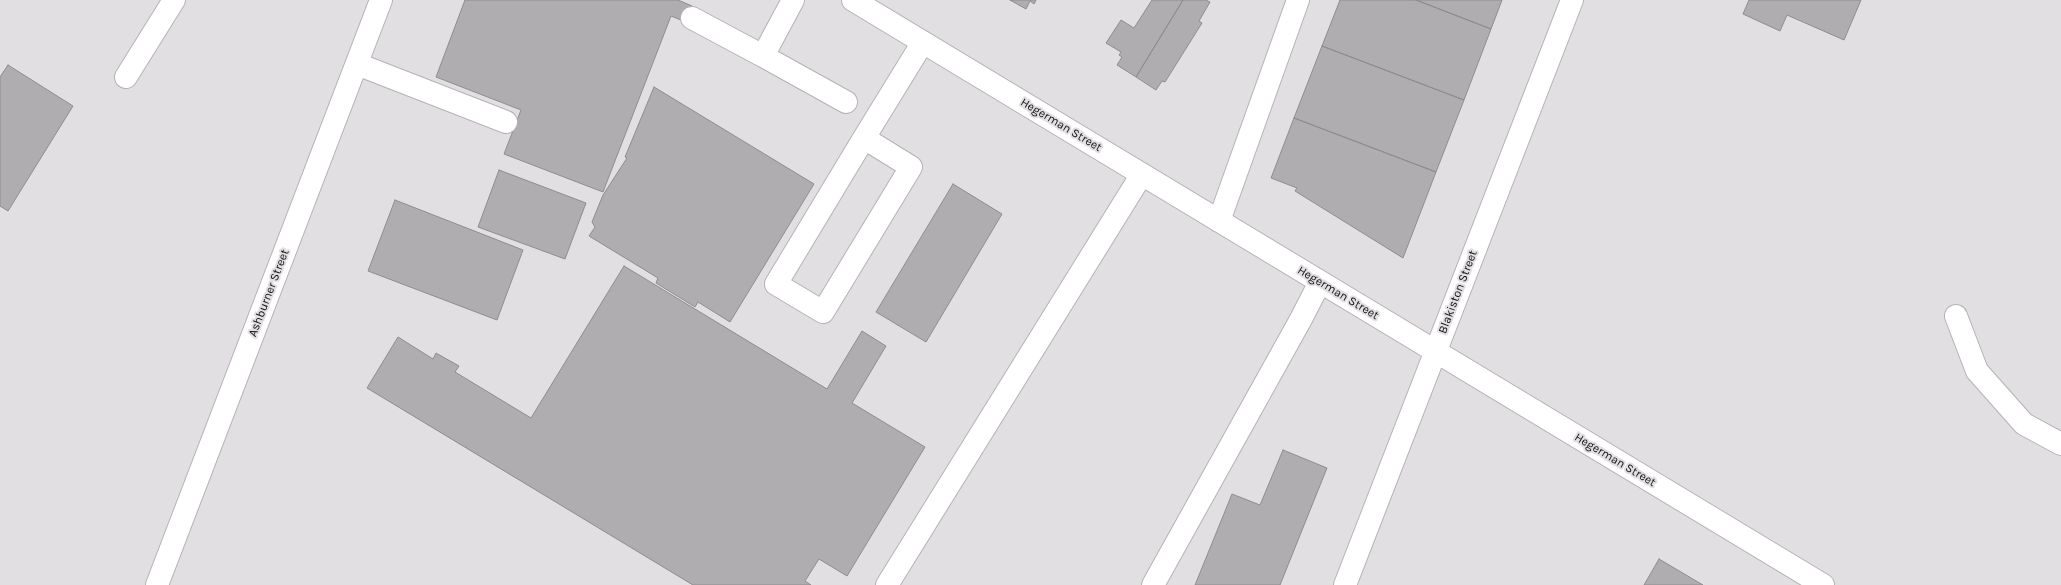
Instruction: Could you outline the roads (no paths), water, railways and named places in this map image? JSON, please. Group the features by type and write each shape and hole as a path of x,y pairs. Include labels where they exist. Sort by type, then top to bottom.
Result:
{"street":[{"path":"126,77 174,0"},
{"name":"Ashburner Street","path":"157,585 381,0"},
{"path":"763,56 793,0"},
{"name":"Hegerman Street","path":"853,0 1823,585"},
{"path":"1219,221 1298,0"},
{"name":"Blakiston Street","path":"1345,585 1572,0"},
{"path":"692,18 846,102"},
{"path":"864,138 911,167 823,312 776,284 864,138 923,42"},
{"path":"357,64 506,122"},
{"path":"888,585 1142,174"},
{"path":"1153,585 1301,320 1320,282"},
{"path":"1956,316 1977,371 2024,424 2061,444"}]}
